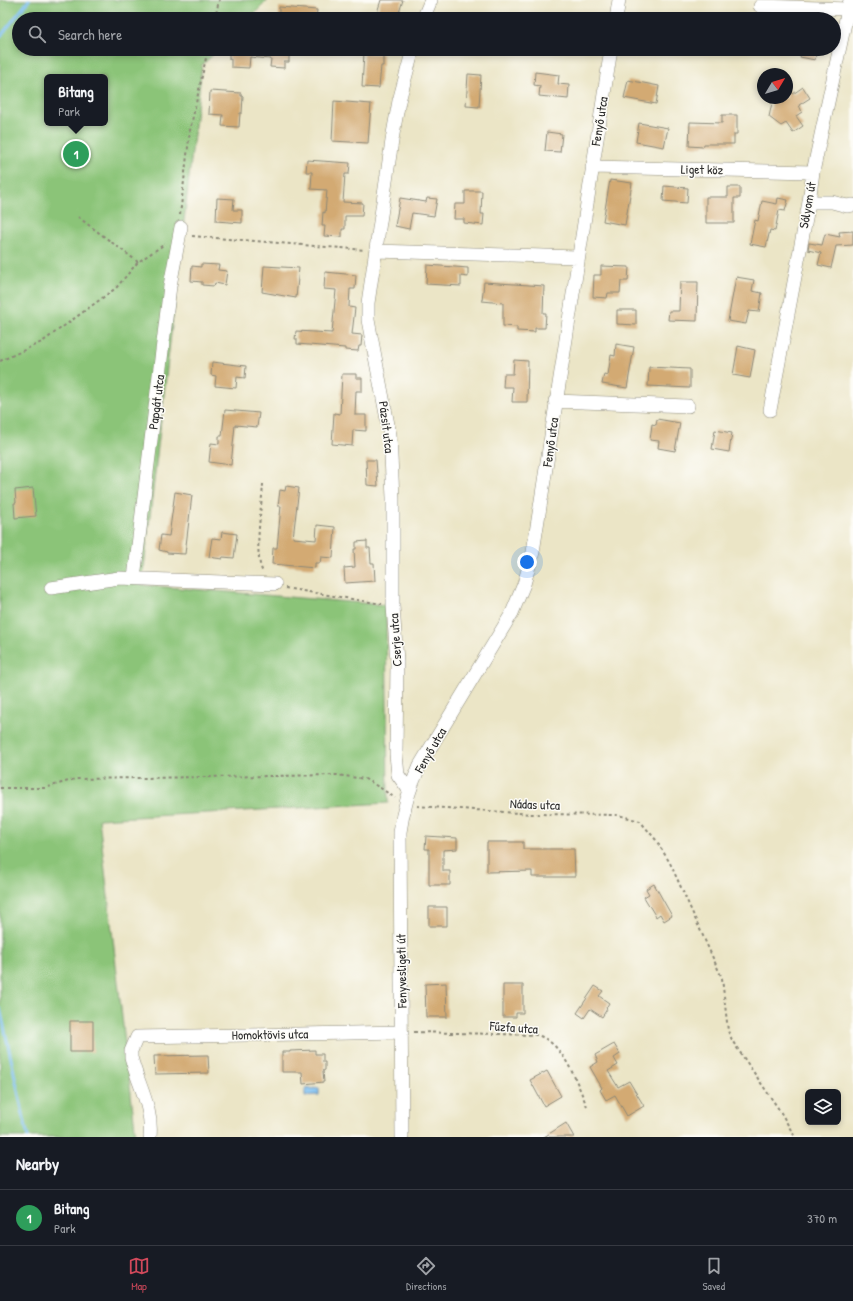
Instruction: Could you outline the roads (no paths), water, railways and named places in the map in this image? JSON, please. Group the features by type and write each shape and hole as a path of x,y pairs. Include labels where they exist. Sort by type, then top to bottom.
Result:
{"street":[{"path":"427,12 431,0"},
{"path":"617,12 619,0"},
{"path":"760,6 849,4"},
{"name":"Sólyom út","path":"841,41 849,4"},
{"name":"Pázsit utca","path":"393,606 393,498 390,435 368,320 368,303 393,134 399,101 411,56"},
{"name":"Fenyő utca","path":"404,805 420,765 512,613 524,584 533,552 610,56"},
{"name":"Sólyom út","path":"770,410 809,202 813,172 838,56"},
{"name":"Liget köz","path":"592,167 813,172"},
{"path":"809,202 832,202 847,206 853,205"},
{"name":"Papgát utca","path":"134,578 170,286 181,230"},
{"path":"376,251 578,257"},
{"path":"556,401 688,406"},
{"path":"51,588 119,578 275,584"},
{"name":"Cserje utca","path":"393,606 397,661 396,766 398,775 409,790"},
{"name":"Fenyvesligeti út","path":"402,1137 400,832 404,805"},
{"name":"Homoktövis utca","path":"150,1137 150,1113 131,1057 131,1051 137,1037 402,1032"}],"water":[{"path":"319,1088 319,1095 305,1096 305,1089"}],"waterway":[{"path":"20,12 29,0"},
{"path":"0,37 12,22"},
{"path":"0,1008 28,1137"}],"place":[{"name":"Bitang","path":"76,154"}]}
